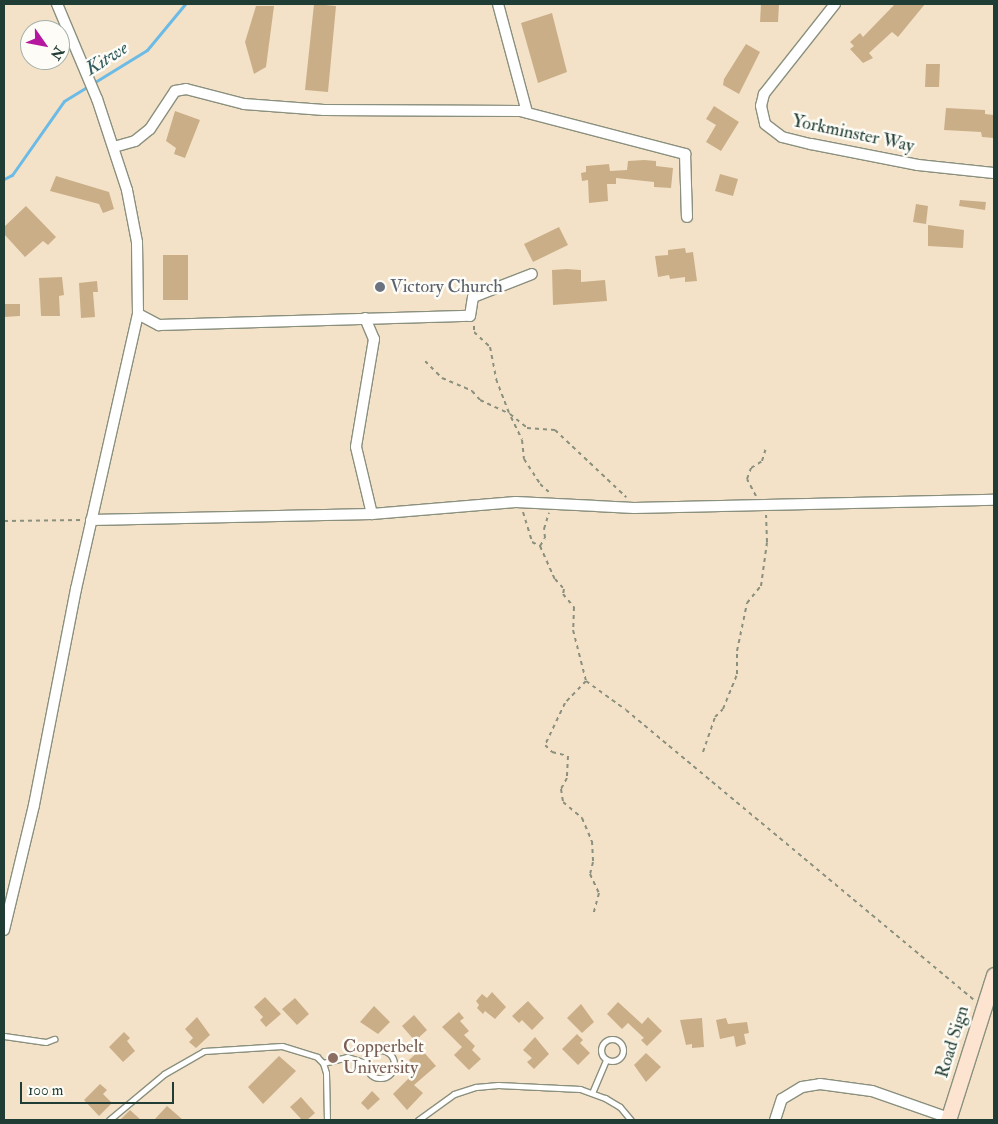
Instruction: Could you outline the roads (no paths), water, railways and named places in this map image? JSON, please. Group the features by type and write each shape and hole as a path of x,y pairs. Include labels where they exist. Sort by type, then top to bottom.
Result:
{"main road":[{"name":"Road Sign","path":"949,1119 994,975"}],"street":[{"path":"4,930 34,805 92,520 138,314 137,242 127,190 97,100 57,4"},
{"path":"498,4 526,112"},
{"name":"Yorkminster Way","path":"835,4 764,94 761,106 764,124 782,137 811,144 918,165 994,173"},
{"path":"114,147 135,141 150,129 175,91 186,89 244,104 324,110 526,112 684,154 686,217"},
{"path":"138,314 159,324 365,318 406,320 470,316 473,297 532,274"},
{"path":"365,318 374,339 356,447 372,514"},
{"path":"92,520 372,514 516,502 634,508 994,500"},
{"path":"775,1120 782,1098 802,1087 820,1084 872,1091 949,1119"}],"lane":[{"path":"4,1036 46,1042 54,1038"},
{"path":"608,1039 619,1042 623,1047 620,1058 606,1060 601,1053 604,1042 608,1039"},
{"path":"109,1120 164,1074 204,1051 282,1046 317,1057 323,1063 326,1073 328,1120"},
{"path":"375,1050 390,1054 394,1061 388,1075 381,1078 367,1071 366,1063 375,1050"},
{"path":"323,1063 347,1057 366,1063"},
{"path":"592,1093 606,1060"},
{"path":"418,1120 454,1094 476,1087 544,1085 592,1093 620,1107 631,1120"}],"waterway":[{"name":"Kitwe","path":"4,179 12,175 64,101 147,50 185,4"}],"place":[{"name":"Victory Church","path":"380,287"},
{"name":"Copperbelt University","path":"333,1058"}]}
